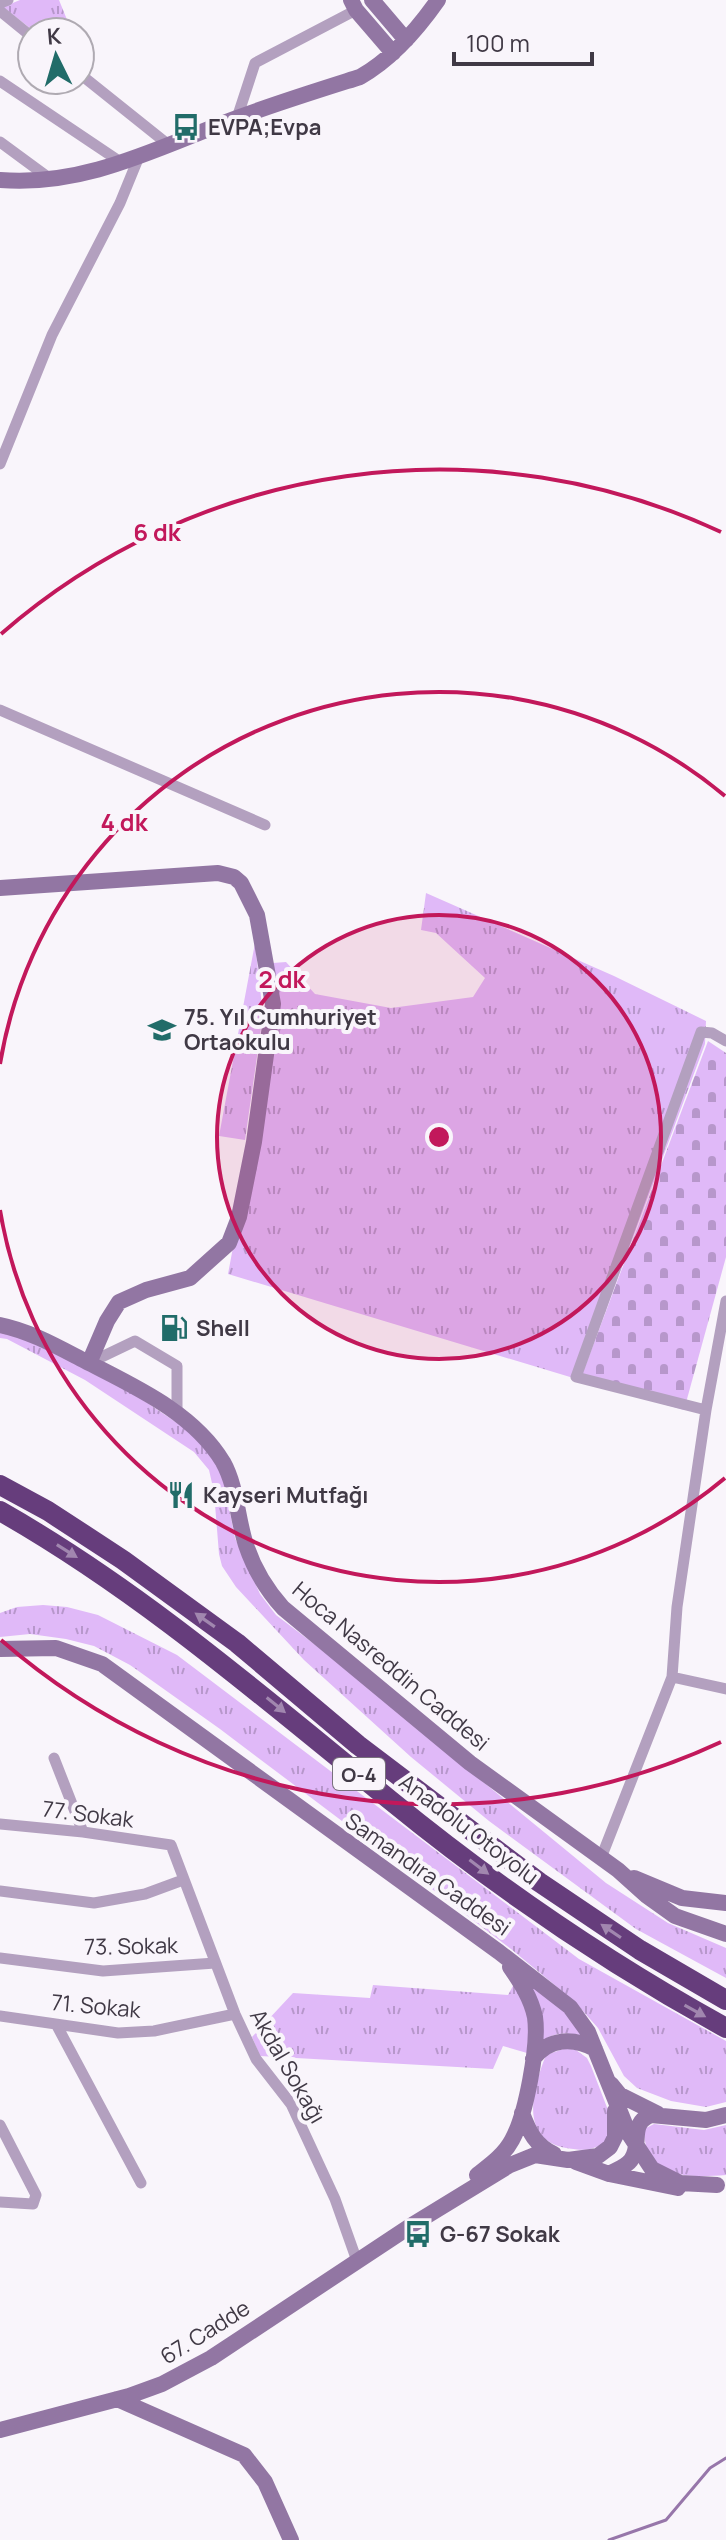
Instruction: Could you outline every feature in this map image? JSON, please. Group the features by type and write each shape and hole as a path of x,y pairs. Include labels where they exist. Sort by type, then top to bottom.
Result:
{"highway":[{"name":"Anadolu Otoyolu","path":"0,1485 48,1511 111,1552 237,1643 358,1745 539,1882 640,1950 726,2000"},
{"name":"Anadolu Otoyolu","path":"0,1511 107,1577 273,1702 392,1801 518,1897 677,2001 726,2028"}],"main road":[{"path":"372,0 406,40"},
{"path":"0,180 74,176 130,161 237,118 360,77 393,53 438,0"},
{"path":"354,5 393,53"},
{"path":"0,888 218,873 234,877 241,883 257,915 273,1004 254,1142 239,1217 229,1243 190,1278 146,1290 119,1302 89,1363"},
{"name":"Hoca Nasreddin Caddesi","path":"0,1325 46,1341 177,1414 223,1462 246,1543 267,1589 283,1608 470,1763 618,1870"},
{"name":"Samandıra Caddesi","path":"0,1649 56,1648 102,1664 499,1952 570,2007 588,2032 635,2144 652,2169 680,2183 721,2185"},
{"path":"618,1870 682,1898 726,1903"},
{"path":"618,1870 675,1916 726,1934"},
{"path":"499,1952 524,1987 532,2007 536,2030 522,2113 528,2130 540,2147 609,2174 664,2187 721,2185"},
{"path":"532,2061 541,2049 563,2041 574,2041 595,2049"},
{"path":"606,2077 620,2095 660,2115"},
{"path":"568,2160 598,2156 610,2147 617,2123 615,2101"},
{"name":"67. Cadde","path":"412,2225 501,2155 511,2142 522,2113"},
{"path":"609,2174 631,2160 642,2118 660,2115 706,2120 726,2115"},
{"name":"67. Cadde","path":"0,2430 162,2384 211,2358 412,2225 522,2159 535,2155 568,2160"},
{"path":"117,2399 244,2455 265,2482 291,2540"}],"street":[{"path":"0,3 8,0"},
{"path":"237,118 255,63 354,5"},
{"path":"0,11 16,24"},
{"path":"0,81 130,161 120,203 52,335 0,464"},
{"path":"96,87 170,146"},
{"path":"0,142 49,178"},
{"path":"0,710 265,825"},
{"path":"706,1410 576,1377 701,1032 712,1033 726,1041"},
{"path":"601,1858 672,1677 677,1607 706,1410 726,1301"},
{"path":"89,1363 135,1341 177,1366 177,1414"},
{"path":"672,1677 726,1689"},
{"path":"54,1758 83,1832"},
{"name":"77. Sokak","path":"0,1824 171,1845"},
{"name":"Akdal Sokağı","path":"171,1845 235,2014 256,2059 291,2104 335,2199 357,2261"},
{"path":"0,1891 94,1903 145,1894 183,1880"},
{"name":"73. Sokak","path":"0,1958 103,1971 215,1963"},
{"name":"71. Sokak","path":"0,2016 118,2033 154,2031 235,2014"},
{"path":"56,2024 141,2183"},
{"path":"0,2125 36,2195 33,2204 0,2202"}],"green space":[{"path":"20,0 59,0 66,16 16,17 3,7"},
{"path":"426,893 614,976 706,1021 705,1044 580,1380 228,1274 276,1018 273,963 286,962 315,994 391,1008 473,997 485,978 436,933 421,930"},
{"path":"255,943 263,1015 245,1140 219,1136"},
{"path":"708,1041 726,1053 726,1257 684,1410 580,1380"},
{"path":"0,1330 42,1345 134,1394 195,1435 223,1477 235,1538 260,1594 276,1615 606,1883 668,1923 726,1948 726,1978 636,1929 489,1821 411,1757 304,1660 236,1587 222,1566 219,1554 209,1470 194,1452 85,1380 0,1338"},
{"path":"43,1605 98,1615 177,1655 579,1959 726,2041 726,2102 706,2107 671,2101 637,2088 624,2076 598,2028 574,2001 395,1861 130,1665 94,1646 66,1639 30,1634 0,1637 0,1613 17,1607"},
{"path":"514,1984 530,2016 527,2053 503,2046 493,2069 260,2056 252,2037 293,1993 370,1998 373,1985 508,1995"},
{"path":"533,1984 566,2012 584,2036 560,2034 549,2037 539,2045 528,1986"},
{"path":"566,2048 576,2050 587,2058 613,2123 607,2142 591,2149 566,2148 551,2143 535,2123 534,2097 546,2055"},
{"path":"654,2124 704,2130 726,2125 726,2175 683,2175 660,2166 651,2158 646,2145 644,2129"}],"waterway":[{"path":"609,2540 666,2520 710,2468 726,2458"}],"place":[{"name":"EVPA;Evpa","path":"186,127"},
{"name":"75. Yıl Cumhuriyet Ortaokulu","path":"162,1030"},
{"name":"Shell","path":"174,1328"},
{"name":"Kayseri Mutfağı","path":"181,1495"},
{"name":"G-67 Sokak","path":"418,2234"}]}
